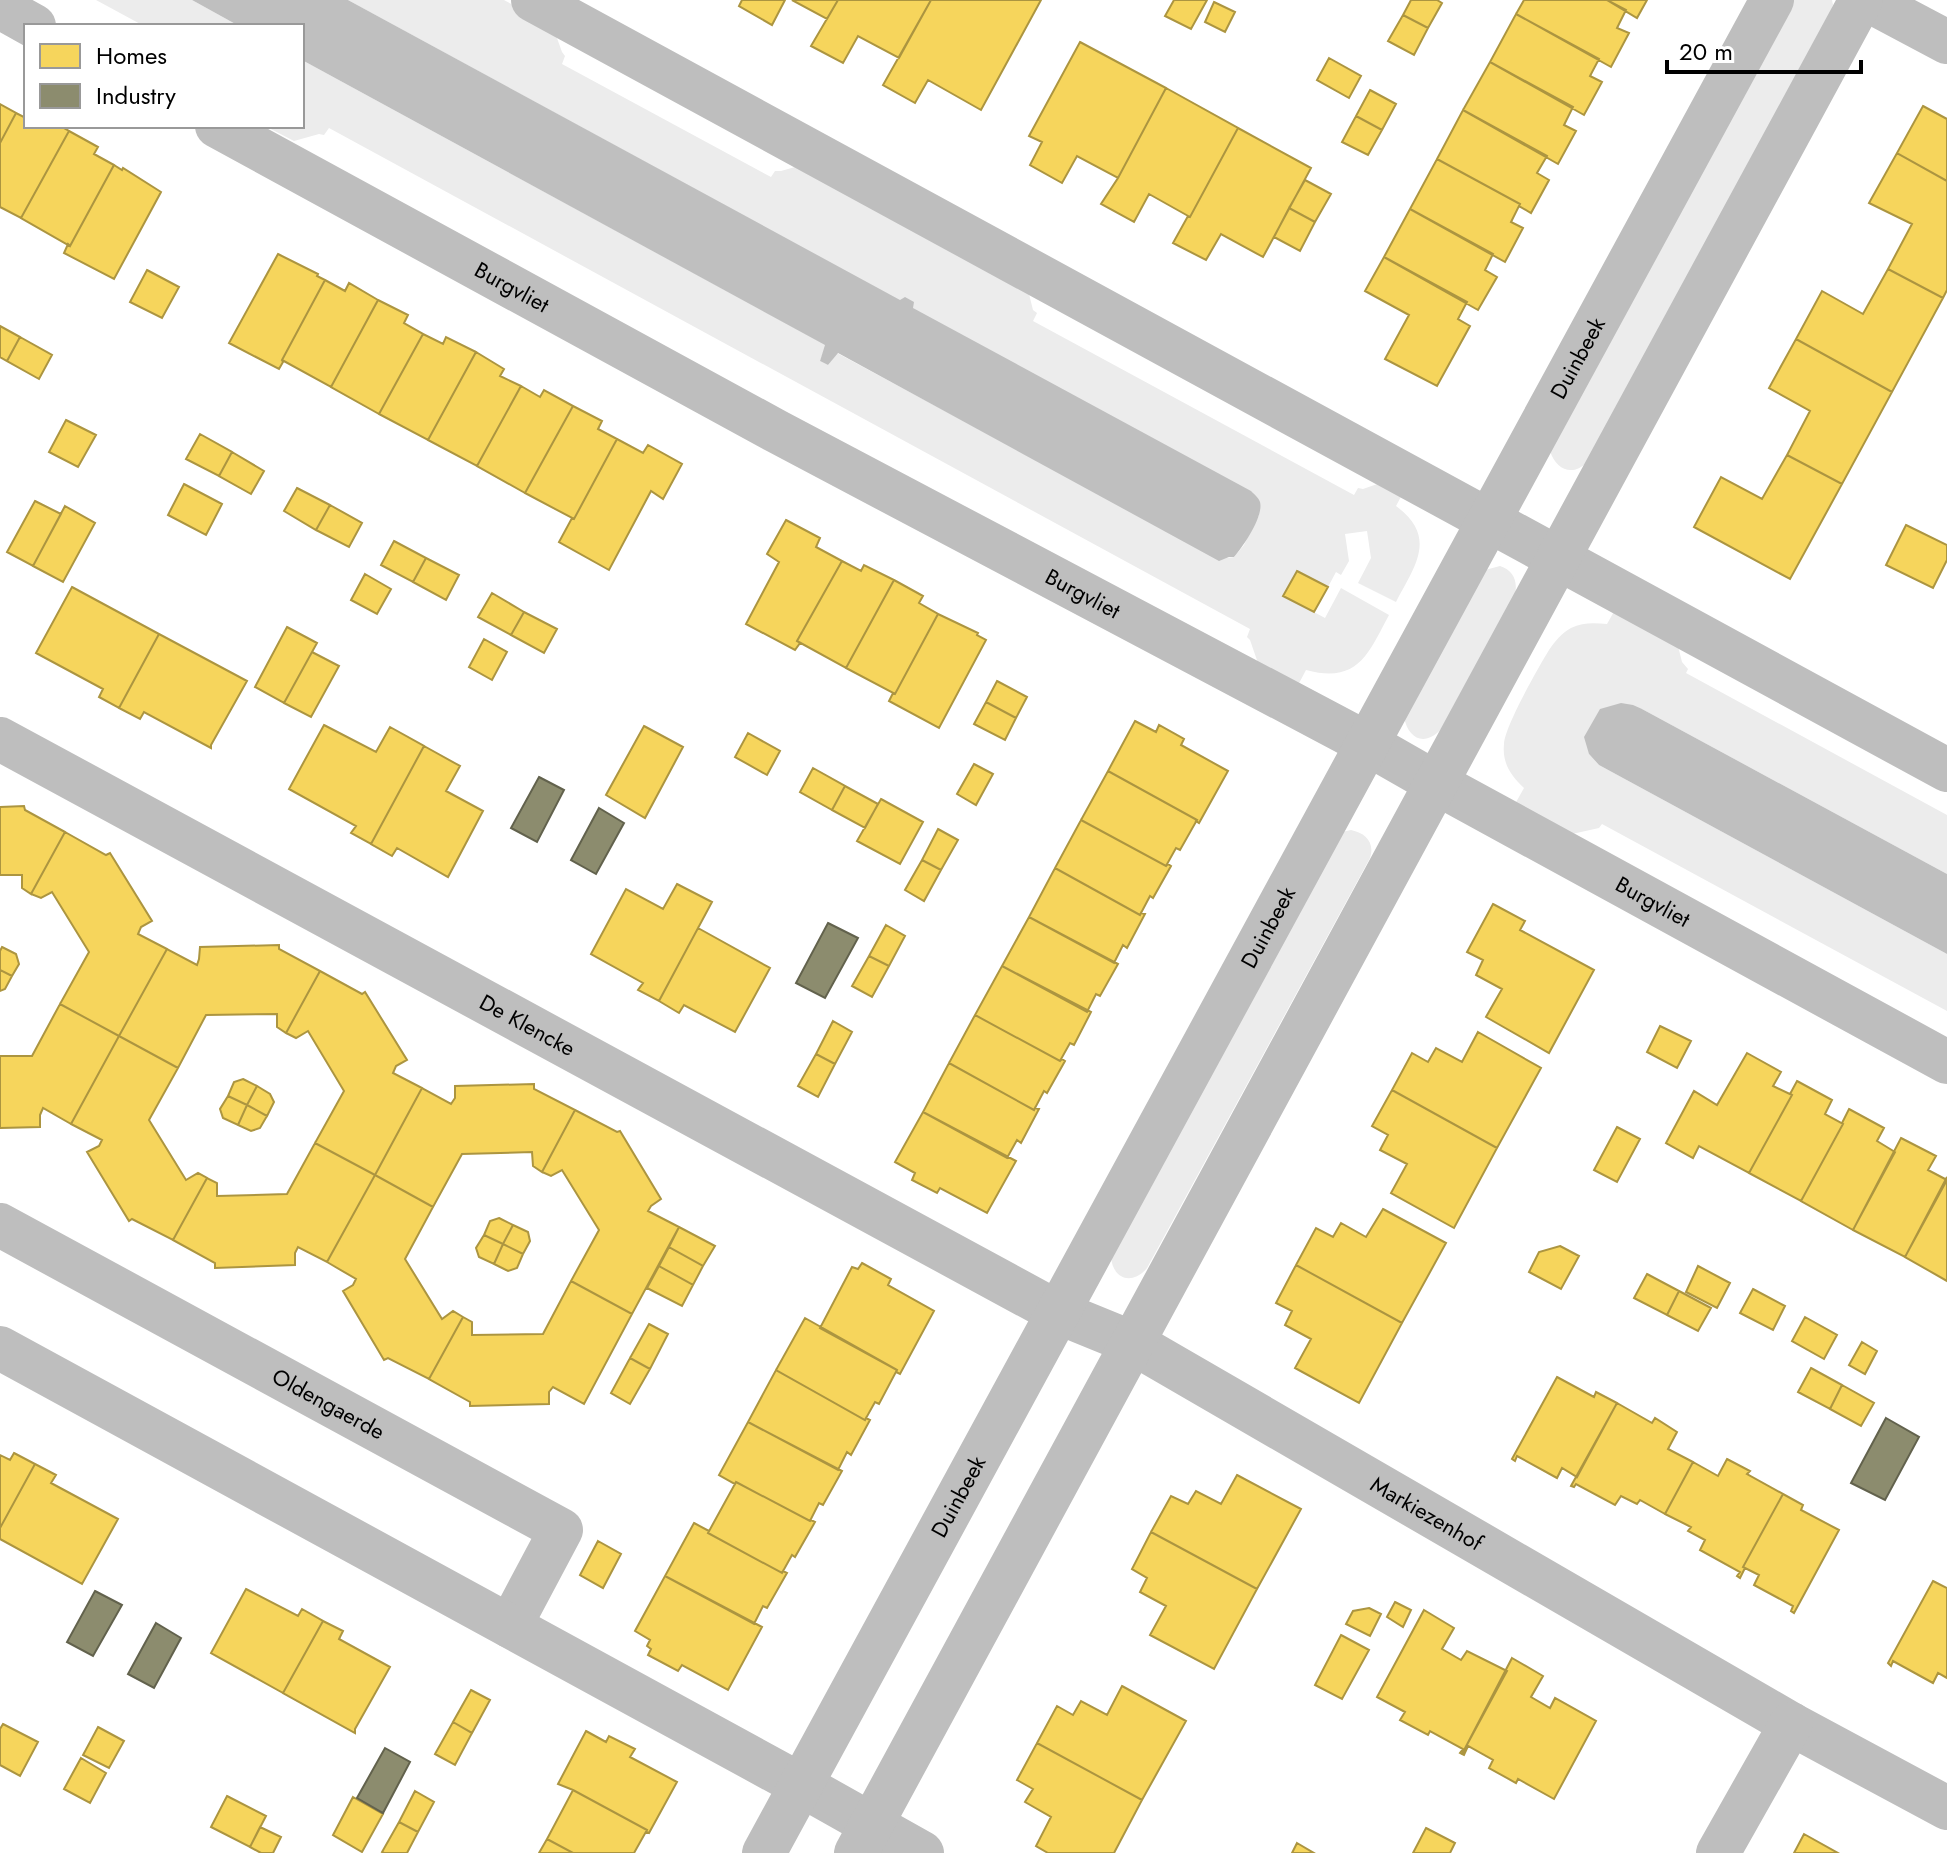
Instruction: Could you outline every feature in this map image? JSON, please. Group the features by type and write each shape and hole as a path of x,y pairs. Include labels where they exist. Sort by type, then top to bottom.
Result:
{"street":[{"path":"533,0 1947,770"},
{"name":"Duinbeek","path":"764,1853 1772,0"},
{"path":"863,1839 1861,0"},
{"path":"1868,0 1947,42"},
{"path":"0,7 30,24"},
{"name":"Burgvliet","path":"221,128 776,431 1366,743 1947,1062"},
{"name":"De Klencke","path":"0,739 1057,1312"},
{"name":"Oldengaerde","path":"0,1225 561,1530 510,1626"},
{"name":"Markiezenhof","path":"1057,1312 1133,1343 1791,1724 1947,1808"},
{"path":"0,1348 801,1785 863,1839 922,1853"},
{"path":"1718,1853 1791,1724"}],"shaded area":[{"path":"96,0 192,0 235,24 140,24"},
{"path":"192,0 348,0 900,300 905,297 914,302 913,308 1251,491 1260,502 1256,523 1234,557 1219,561 838,353 828,365 820,361 825,345 304,61 304,24 235,24"},
{"path":"348,0 504,0 553,27 565,56 562,64 771,177 775,171 802,165 1027,286 1033,310 1037,313 1033,321 1354,495 1358,488 1386,481 1404,491 1396,506 1416,529 1419,552 1396,602 1358,583 1371,558 1367,531 1345,534 1349,561 1341,575 1336,572 1328,587 1297,571 1284,596 1325,618 1341,588 1389,615 1367,653 1350,669 1338,673 1306,670 1297,687 1259,666 1247,637 1250,629 329,128 324,135 294,141 269,128 304,128 304,61 826,345 820,361 828,365 837,353 1220,559 1234,557 1244,545 1259,515 900,301"},
{"path":"1792,0 1832,0 1833,5 1587,462 1571,470 1561,467 1550,451"},
{"path":"1500,566 1514,577 1515,594 1441,729 1429,738 1418,738 1409,731 1404,717 1485,570"},
{"path":"1616,608 1677,642 1682,662 1688,669 1686,673 1947,815 1947,874 1642,709 1589,754 1599,765 1947,954 1947,1011 1602,824 1599,828 1572,834 1515,804 1524,788 1508,769 1504,744 1523,697 1549,650 1562,635 1580,625 1607,624"},
{"path":"1621,703 1642,709 1947,874 1947,954 1599,765 1589,754 1584,737 1600,709"},
{"path":"1351,830 1368,840 1370,858 1147,1268 1135,1277 1119,1275 1111,1256 1342,832"}],"building: Homes":[{"path":"742,0 785,0 772,25 739,6"},
{"path":"792,0 838,0 827,19"},
{"path":"838,0 931,0 899,58 858,36 843,63 811,46"},
{"path":"931,0 1041,0 981,110 928,80 915,103 883,85"},
{"path":"1174,0 1207,0 1191,29 1165,16"},
{"path":"1411,0 1437,0 1442,3 1428,28 1403,15"},
{"path":"1524,0 1607,0 1626,10 1617,28 1629,33 1611,67 1516,14"},
{"path":"1607,0 1647,0 1637,18"},
{"path":"1214,2 1235,12 1225,32 1205,22"},
{"path":"1516,14 1599,59 1590,76 1602,82 1584,115 1490,62"},
{"path":"1403,15 1428,28 1414,55 1388,41"},
{"path":"1080,42 1166,88 1118,178 1077,156 1062,183 1030,165 1042,142 1029,136"},
{"path":"1329,58 1361,76 1349,98 1317,80"},
{"path":"1490,62 1573,107 1564,125 1576,131 1558,164 1463,110"},
{"path":"1166,88 1238,128 1190,217 1149,194 1134,222 1101,204"},
{"path":"1370,90 1396,104 1382,130 1356,116"},
{"path":"0,104 16,113 0,143"},
{"path":"1923,106 1947,119 1947,181 1897,153"},
{"path":"1463,110 1547,156 1537,173 1549,180 1531,213 1437,159"},
{"path":"16,113 24,117 24,128 64,128 69,131 21,218 0,207 0,143"},
{"path":"1356,116 1382,130 1368,155 1342,142"},
{"path":"1238,128 1311,168 1263,257 1221,234 1206,260 1173,243"},
{"path":"69,131 98,147 94,154 114,165 70,246 21,218"},
{"path":"1897,153 1947,181 1947,290 1943,298 1888,269 1912,224 1869,203"},
{"path":"1437,159 1520,204 1511,222 1523,228 1505,262 1410,209"},
{"path":"114,165 161,192 114,279 64,253"},
{"path":"1305,180 1331,194 1315,222 1289,208"},
{"path":"1289,208 1315,222 1300,251 1274,237"},
{"path":"1410,209 1493,254 1485,270 1497,277 1478,310 1384,257"},
{"path":"278,254 325,280 279,369 229,343"},
{"path":"1384,257 1467,302 1458,319 1470,326 1437,386 1385,359 1409,315 1365,291"},
{"path":"1888,269 1943,298 1892,392 1796,339 1822,291 1863,314"},
{"path":"147,270 179,287 162,318 130,302"},
{"path":"325,280 345,291 349,283 378,300 331,387 282,360"},
{"path":"378,300 408,315 404,323 423,334 379,414 331,387"},
{"path":"0,326 20,337 7,361 0,357"},
{"path":"423,334 443,344 446,337 476,352 428,440 379,414"},
{"path":"20,337 52,355 39,379 7,361"},
{"path":"1796,339 1892,392 1842,484 1787,455 1810,411 1769,388"},
{"path":"476,352 504,369 500,376 521,386 477,466 428,440"},
{"path":"521,386 540,397 544,390 573,406 525,493 477,466"},
{"path":"573,406 602,421 598,429 617,439 574,519 525,493"},
{"path":"66,420 96,435 78,467 49,452"},
{"path":"200,434 232,452 219,476 186,459"},
{"path":"617,439 643,453 648,445 682,464 663,499 651,491 609,570 559,542"},
{"path":"232,452 264,471 251,494 219,476"},
{"path":"1787,455 1842,484 1790,579 1694,527 1721,477 1762,499"},
{"path":"184,484 222,504 206,535 168,515"},
{"path":"297,488 330,505 316,530 284,511"},
{"path":"35,501 61,514 33,566 7,552"},
{"path":"330,505 362,523 349,547 316,530"},
{"path":"65,506 95,523 63,582 33,566"},
{"path":"786,520 820,538 816,547 842,561 797,641 800,643 795,650 746,624 779,562 767,554"},
{"path":"1906,525 1947,545 1947,560 1933,588 1886,565"},
{"path":"394,541 426,558 413,582 381,565"},
{"path":"426,558 459,575 446,600 413,582"},
{"path":"842,561 861,571 864,565 894,580 846,668 797,641"},
{"path":"1297,571 1328,587 1314,612 1283,596"},
{"path":"365,574 391,589 377,614 351,600"},
{"path":"894,580 923,596 919,603 938,614 895,694 846,668"},
{"path":"72,587 159,634 119,708 99,697 103,689 36,653"},
{"path":"492,593 524,612 511,635 478,617"},
{"path":"524,612 557,629 544,653 511,635"},
{"path":"938,614 986,640 939,728 889,701"},
{"path":"287,627 317,643 284,703 255,687"},
{"path":"159,634 247,681 211,748 144,712 140,719 119,708"},
{"path":"484,639 507,652 492,680 469,667"},
{"path":"312,652 339,666 311,717 284,703"},
{"path":"997,681 1027,697 1016,718 986,702"},
{"path":"986,702 1016,718 1005,740 974,724"},
{"path":"1135,721 1156,732 1159,725 1184,739 1181,745 1228,771 1199,823 1108,771"},
{"path":"324,725 376,752 390,727 424,746 371,844 351,833 356,826 289,789"},
{"path":"644,726 683,747 645,818 606,795"},
{"path":"748,733 780,751 767,775 735,757"},
{"path":"424,746 460,766 446,791 483,811 448,877 397,848 392,856 371,844"},
{"path":"974,764 993,774 976,805 957,794"},
{"path":"813,768 845,786 832,810 800,792"},
{"path":"1108,771 1197,820 1180,850 1176,848 1166,866 1081,820"},
{"path":"845,786 878,804 865,828 832,810"},
{"path":"881,799 923,822 900,864 857,841"},
{"path":"24,806 25,810 65,832 31,894 22,888 22,875 0,875 0,807"},
{"path":"1081,820 1171,866 1140,915 1055,868"},
{"path":"938,829 958,840 941,870 922,860"},
{"path":"65,832 106,855 110,853 152,921 141,927 138,934 167,949 119,1036 60,1004 89,952 52,892 41,898 31,894"},
{"path":"922,860 941,870 924,901 905,890"},
{"path":"1055,868 1140,915 1145,914 1127,948 1123,945 1114,963 1029,917"},
{"path":"677,884 712,902 659,1001 638,990 643,983 591,954 626,889 663,909"},
{"path":"1493,904 1525,921 1520,930 1594,970 1549,1053 1486,1017 1502,989 1476,975 1483,960 1467,952"},
{"path":"1029,917 1118,964 1087,1012 1002,966"},
{"path":"886,925 905,936 889,966 869,956"},
{"path":"698,928 770,968 735,1032 684,1005 679,1013 659,1001"},
{"path":"279,945 279,949 320,971 286,1033 277,1027 277,1014 206,1015 178,1068 119,1036 167,949 197,965 200,947"},
{"path":"2,947 16,954 19,964 12,976 0,970"},
{"path":"869,956 889,966 872,997 852,986"},
{"path":"1002,966 1091,1012 1074,1045 1070,1043 1060,1061 975,1015"},
{"path":"0,970 12,976 5,989 0,991"},
{"path":"320,971 362,994 365,992 407,1060 396,1066 393,1073 422,1088 375,1175 315,1143 344,1091 308,1031 296,1038 286,1033"},
{"path":"60,1004 119,1036 71,1124 43,1108 40,1127 0,1128 0,1056 32,1056"},
{"path":"975,1015 1065,1061 1034,1110 949,1063"},
{"path":"833,1021 852,1032 835,1064 816,1054"},
{"path":"1660,1026 1691,1041 1677,1068 1647,1052"},
{"path":"1478,1032 1541,1068 1497,1148 1392,1090 1412,1053 1428,1062 1436,1048 1462,1062"},
{"path":"119,1036 178,1068 149,1120 186,1180 198,1173 207,1178 173,1240 132,1219 129,1221 87,1152 99,1146 102,1140 71,1124"},
{"path":"1747,1053 1781,1072 1773,1086 1792,1095 1749,1173 1699,1146 1693,1158 1666,1143 1694,1091 1717,1105"},
{"path":"816,1054 835,1064 818,1097 798,1086"},
{"path":"949,1063 1034,1110 1039,1109 1021,1143 1017,1140 1007,1158 923,1112"},
{"path":"243,1079 257,1086 247,1105 228,1096 234,1082"},
{"path":"1797,1081 1832,1100 1825,1114 1843,1124 1801,1201 1749,1173"},
{"path":"534,1084 534,1089 575,1110 542,1172 533,1166 532,1152 462,1154 433,1207 375,1175 422,1088 451,1104 455,1098 455,1086"},
{"path":"257,1086 270,1094 274,1102 267,1116 247,1105"},
{"path":"1392,1090 1497,1148 1454,1228 1391,1193 1407,1164 1380,1150 1388,1135 1372,1126"},
{"path":"228,1096 247,1105 238,1125 223,1118 220,1109"},
{"path":"247,1105 267,1116 260,1128 251,1131 238,1125"},
{"path":"1849,1109 1884,1128 1877,1141 1895,1152 1853,1230 1801,1201"},
{"path":"575,1110 620,1131 661,1199 648,1211 679,1227 632,1314 571,1281 599,1230 562,1170 551,1176 542,1172"},
{"path":"923,1112 1016,1161 987,1213 940,1188 937,1193 912,1180 915,1173 895,1162"},
{"path":"1617,1127 1640,1139 1617,1182 1594,1170"},
{"path":"1901,1138 1936,1156 1928,1170 1947,1180 1905,1257 1853,1230"},
{"path":"315,1143 375,1175 327,1262 298,1247 295,1265 215,1268 215,1263 173,1240 207,1178 217,1183 217,1196 287,1194"},
{"path":"375,1175 433,1207 405,1259 442,1319 453,1311 463,1317 429,1379 388,1358 384,1360 343,1291 356,1279 327,1262"},
{"path":"1947,1177 1947,1281 1905,1257"},
{"path":"1383,1209 1446,1243 1402,1323 1296,1265 1316,1228 1333,1237 1341,1223 1366,1237"},
{"path":"499,1218 513,1225 503,1244 484,1235 490,1221"},
{"path":"513,1225 528,1232 530,1241 523,1254 503,1244"},
{"path":"679,1227 715,1246 703,1266 669,1247"},
{"path":"484,1235 503,1244 494,1264 479,1257 476,1248"},
{"path":"503,1244 523,1254 517,1268 508,1271 494,1264"},
{"path":"1560,1246 1579,1256 1561,1289 1529,1272 1539,1252"},
{"path":"669,1247 703,1266 693,1285 659,1266"},
{"path":"862,1263 891,1279 888,1285 934,1311 900,1374 820,1328 852,1267 858,1269"},
{"path":"1296,1265 1402,1323 1359,1403 1295,1368 1311,1339 1285,1325 1292,1311 1276,1303"},
{"path":"659,1266 693,1285 682,1306 647,1288"},
{"path":"1698,1266 1730,1283 1717,1308 1686,1292"},
{"path":"1647,1274 1679,1291 1667,1315 1634,1298"},
{"path":"571,1281 632,1314 584,1404 553,1387 549,1392 549,1404 470,1406 470,1402 429,1379 463,1317 472,1322 472,1335 543,1334"},
{"path":"1753,1289 1785,1306 1773,1330 1740,1313"},
{"path":"1679,1291 1711,1308 1698,1331 1667,1315"},
{"path":"1805,1317 1837,1335 1824,1359 1792,1341"},
{"path":"805,1318 897,1370 879,1404 875,1402 865,1420 776,1370"},
{"path":"649,1324 668,1334 650,1369 630,1358"},
{"path":"1862,1342 1877,1351 1865,1374 1849,1365"},
{"path":"630,1358 650,1369 630,1404 611,1393"},
{"path":"1811,1368 1842,1385 1830,1409 1798,1392"},
{"path":"776,1370 870,1420 851,1455 847,1452 838,1470 748,1422"},
{"path":"1557,1377 1594,1397 1596,1392 1617,1403 1577,1477 1562,1468 1557,1478 1517,1456 1515,1461 1512,1459"},
{"path":"1842,1385 1874,1403 1861,1426 1830,1409"},
{"path":"1617,1403 1652,1423 1655,1418 1677,1432 1668,1449 1693,1462 1665,1514 1640,1500 1637,1504 1621,1496 1615,1505 1576,1484 1571,1486"},
{"path":"748,1422 842,1471 810,1521 719,1475"},
{"path":"14,1453 35,1464 0,1528 0,1455 10,1460"},
{"path":"1727,1459 1783,1494 1740,1578 1737,1576 1740,1572 1700,1550 1705,1540 1688,1531 1691,1527 1665,1514 1693,1462 1718,1476"},
{"path":"35,1464 56,1475 51,1483 118,1519 82,1584 0,1539 0,1528"},
{"path":"1237,1475 1301,1509 1257,1589 1151,1532 1171,1496 1188,1504 1196,1491 1221,1504"},
{"path":"736,1482 815,1522 782,1573 708,1533"},
{"path":"1783,1494 1803,1505 1801,1510 1839,1530 1794,1613 1791,1611 1793,1606 1754,1585 1759,1575 1743,1567"},
{"path":"694,1523 787,1573 754,1624 665,1576"},
{"path":"1151,1532 1257,1589 1214,1669 1150,1635 1166,1606 1140,1592 1147,1578 1132,1569"},
{"path":"598,1541 621,1554 603,1588 580,1575"},
{"path":"665,1576 762,1627 728,1690 682,1665 678,1671 648,1655 650,1640 635,1631"},
{"path":"1933,1581 1947,1588 1947,1678 1938,1673 1933,1683 1893,1661 1891,1666 1888,1663"},
{"path":"246,1589 298,1616 302,1609 323,1621 283,1693 211,1653"},
{"path":"1395,1602 1411,1610 1403,1627 1387,1617"},
{"path":"1369,1608 1381,1614 1370,1636 1346,1624 1353,1611"},
{"path":"1424,1610 1454,1628 1442,1649 1461,1660 1467,1651 1507,1671 1462,1754 1463,1749 1430,1731 1428,1735 1400,1720 1405,1712 1377,1697"},
{"path":"323,1621 343,1631 339,1639 390,1667 355,1733 283,1693"},
{"path":"1341,1635 1369,1650 1342,1699 1315,1685"},
{"path":"1512,1658 1543,1676 1531,1697 1550,1708 1555,1698 1596,1721 1554,1799 1518,1779 1516,1783 1489,1768 1493,1760 1468,1746 1462,1754"},
{"path":"1122,1686 1186,1721 1142,1800 1037,1743 1057,1706 1073,1715 1081,1701 1107,1715"},
{"path":"471,1690 490,1700 472,1733 453,1722"},
{"path":"453,1722 472,1733 455,1765 435,1754"},
{"path":"3,1724 38,1742 20,1776 0,1765 0,1729"},
{"path":"98,1727 124,1741 109,1768 83,1755"},
{"path":"586,1731 606,1742 609,1736 635,1749 630,1757 677,1782 649,1833 558,1784"},
{"path":"1037,1743 1142,1800 1114,1853 1048,1853 1036,1846 1051,1817 1025,1802 1033,1789 1017,1780"},
{"path":"81,1758 106,1773 90,1803 64,1789"},
{"path":"573,1790 647,1830 634,1853 573,1853 547,1839"},
{"path":"415,1791 434,1802 418,1832 399,1822"},
{"path":"227,1796 266,1816 250,1847 211,1827"},
{"path":"353,1797 383,1814 362,1852 333,1835"},
{"path":"399,1822 418,1832 407,1853 382,1852"},
{"path":"260,1827 281,1837 273,1853 261,1853 250,1847"},
{"path":"1426,1828 1455,1843 1450,1853 1413,1853"},
{"path":"1804,1834 1838,1853 1794,1853"},
{"path":"547,1839 573,1853 539,1853"},
{"path":"1297,1843 1314,1853 1292,1853"}],"building: Industry":[{"path":"539,777 564,790 537,842 511,828"},
{"path":"599,808 624,823 596,874 571,860"},
{"path":"828,923 858,938 825,998 796,983"},
{"path":"1886,1418 1919,1437 1885,1500 1851,1483"},
{"path":"95,1591 122,1605 93,1656 67,1642"},
{"path":"156,1623 181,1638 154,1688 128,1674"},
{"path":"385,1748 410,1762 383,1813 357,1798"}]}
